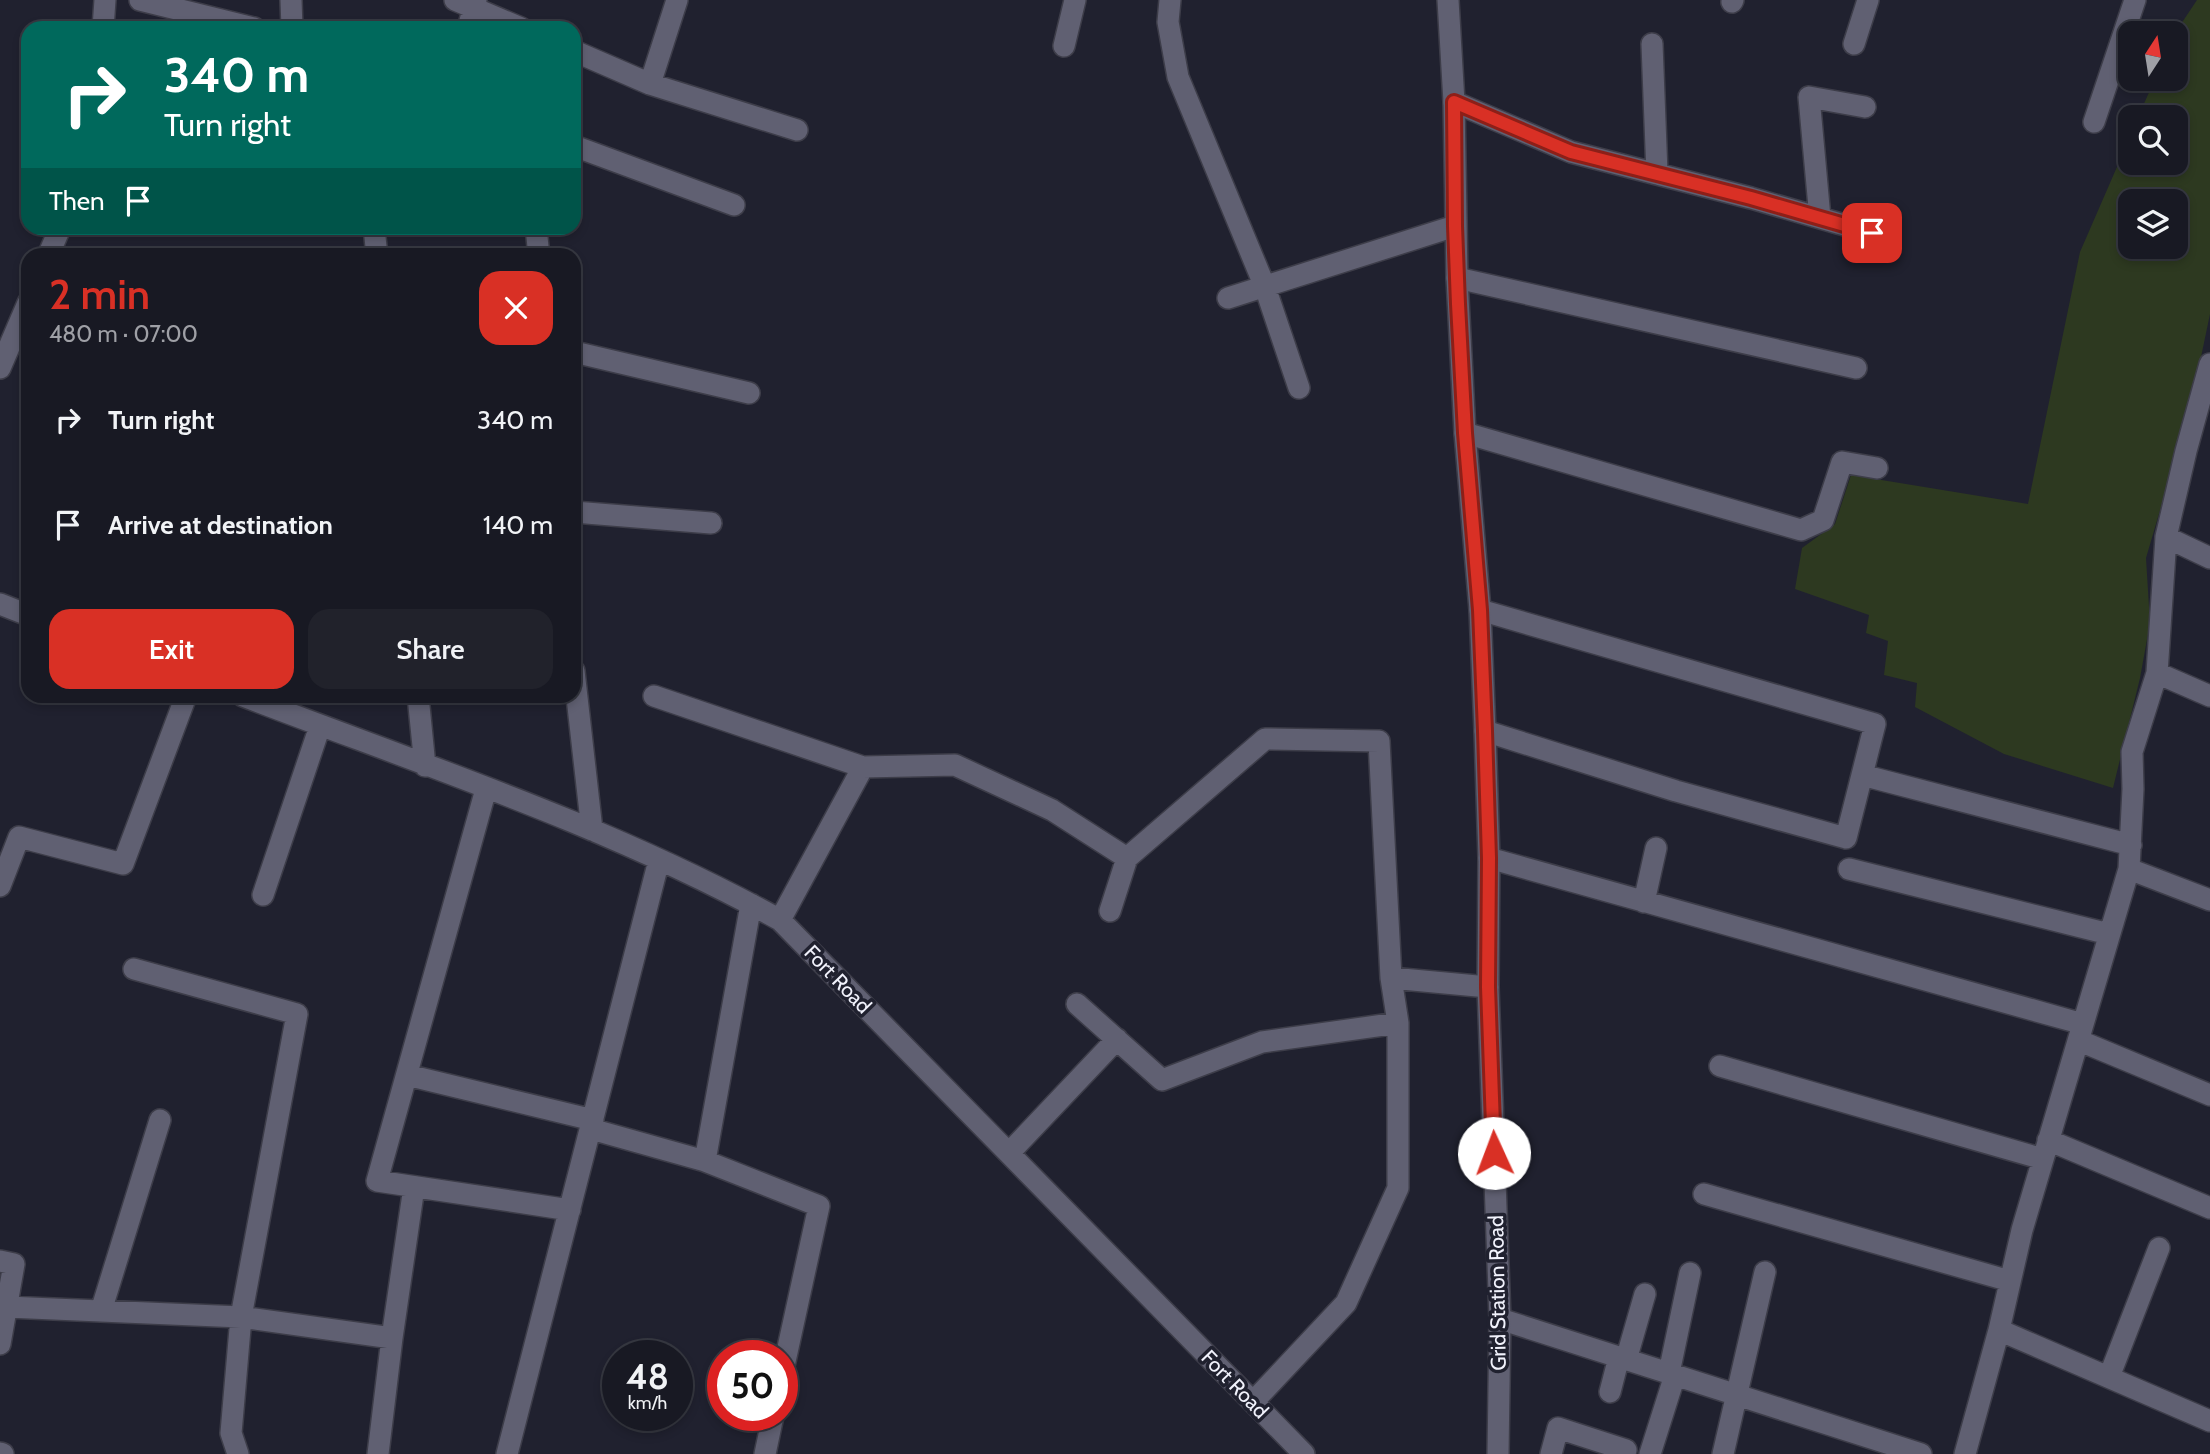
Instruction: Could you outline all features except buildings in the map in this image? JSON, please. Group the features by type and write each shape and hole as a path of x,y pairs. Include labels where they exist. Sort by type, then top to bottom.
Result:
{"street":[{"path":"104,21 105,0"},
{"path":"140,0 226,21"},
{"path":"291,0 292,21"},
{"path":"650,84 677,0"},
{"path":"1064,46 1074,0"},
{"path":"1170,0 1168,22 1178,77 1265,287 1299,388"},
{"name":"Grid Station Road","path":"1448,0 1454,102 1457,278 1465,433 1480,610 1485,731 1489,858 1488,987 1500,1319 1497,1454"},
{"path":"1854,44 1868,0"},
{"path":"2094,122 2135,0"},
{"path":"468,9 501,21"},
{"path":"1652,44 1657,174"},
{"path":"581,54 650,84 797,130"},
{"path":"1820,218 1809,97 1865,107"},
{"path":"1454,102 1571,152 1872,233"},
{"path":"581,149 734,205"},
{"path":"1228,298 1455,226"},
{"path":"1457,278 1856,368"},
{"path":"0,368 21,319"},
{"path":"581,354 749,393"},
{"path":"1965,1454 2045,1150 2129,869 2132,752 2157,673 2166,537 2186,451 2210,368"},
{"path":"1465,433 1801,530 1823,520 1842,462 1877,468"},
{"path":"581,513 711,523"},
{"path":"2166,537 2210,558"},
{"path":"0,604 21,612"},
{"path":"1480,610 1875,724 1846,838 1676,791 1485,731"},
{"path":"2157,673 2210,695"},
{"path":"654,696 863,767 955,765 1052,810 1127,858"},
{"path":"0,886 19,837 123,864 183,703"},
{"name":"Fort Road","path":"261,703 592,830 780,920 1304,1454"},
{"path":"419,703 425,766"},
{"path":"578,703 592,830"},
{"path":"263,895 320,726"},
{"path":"1110,911 1127,858 1265,738 1379,741 1391,978 1398,1023 1398,1188 1346,1303 1253,1402"},
{"path":"780,920 863,767"},
{"path":"1862,775 2131,845"},
{"path":"486,789 377,1181 570,1210"},
{"path":"1644,902 1656,848"},
{"path":"1489,858 2081,1032 2210,1095"},
{"path":"507,1454 659,860"},
{"path":"1849,869 2109,934"},
{"path":"2129,869 2210,900"},
{"path":"705,1161 751,904"},
{"path":"134,969 297,1014 241,1317 231,1433 238,1454"},
{"path":"1391,978 1488,987"},
{"path":"1077,1003 1162,1080 1262,1042 1398,1023"},
{"path":"1009,1153 1117,1039"},
{"path":"1720,1066 2045,1150 2210,1208"},
{"path":"407,1075 592,1125 705,1161 819,1206 790,1340"},
{"path":"101,1311 160,1120"},
{"path":"378,1454 414,1187"},
{"path":"1704,1194 2010,1281"},
{"path":"2109,1377 2159,1248"},
{"path":"0,1261 14,1264 0,1344"},
{"path":"1723,1454 1765,1272"},
{"path":"1650,1454 1672,1374 1690,1273"},
{"path":"1610,1392 1645,1294"},
{"path":"6,1307 241,1317 392,1338"},
{"path":"1500,1319 1738,1396 1878,1448 1920,1454"},
{"path":"1999,1330 2210,1422"},
{"path":"1551,1454 1558,1428 1626,1450 1625,1454"},
{"path":"765,1454 770,1431"}],"green space":[{"path":"2197,0 2210,0 2210,314 2191,405 2146,558 2150,623 2140,678 2113,788 2004,754 1915,707 1917,683 1884,675 1888,641 1866,633 1869,615 1795,589 1802,548 1835,524 1851,475 2028,504 2080,252 2118,165 2118,175 2188,175 2188,105 2143,105 2150,91 2188,91 2188,21 2183,21"}],"route":[{"path":"1494,1153 1488,987 1489,858 1485,731 1480,610 1465,433 1458,304 1454,102 1571,152 1751,198 1872,233"}]}
